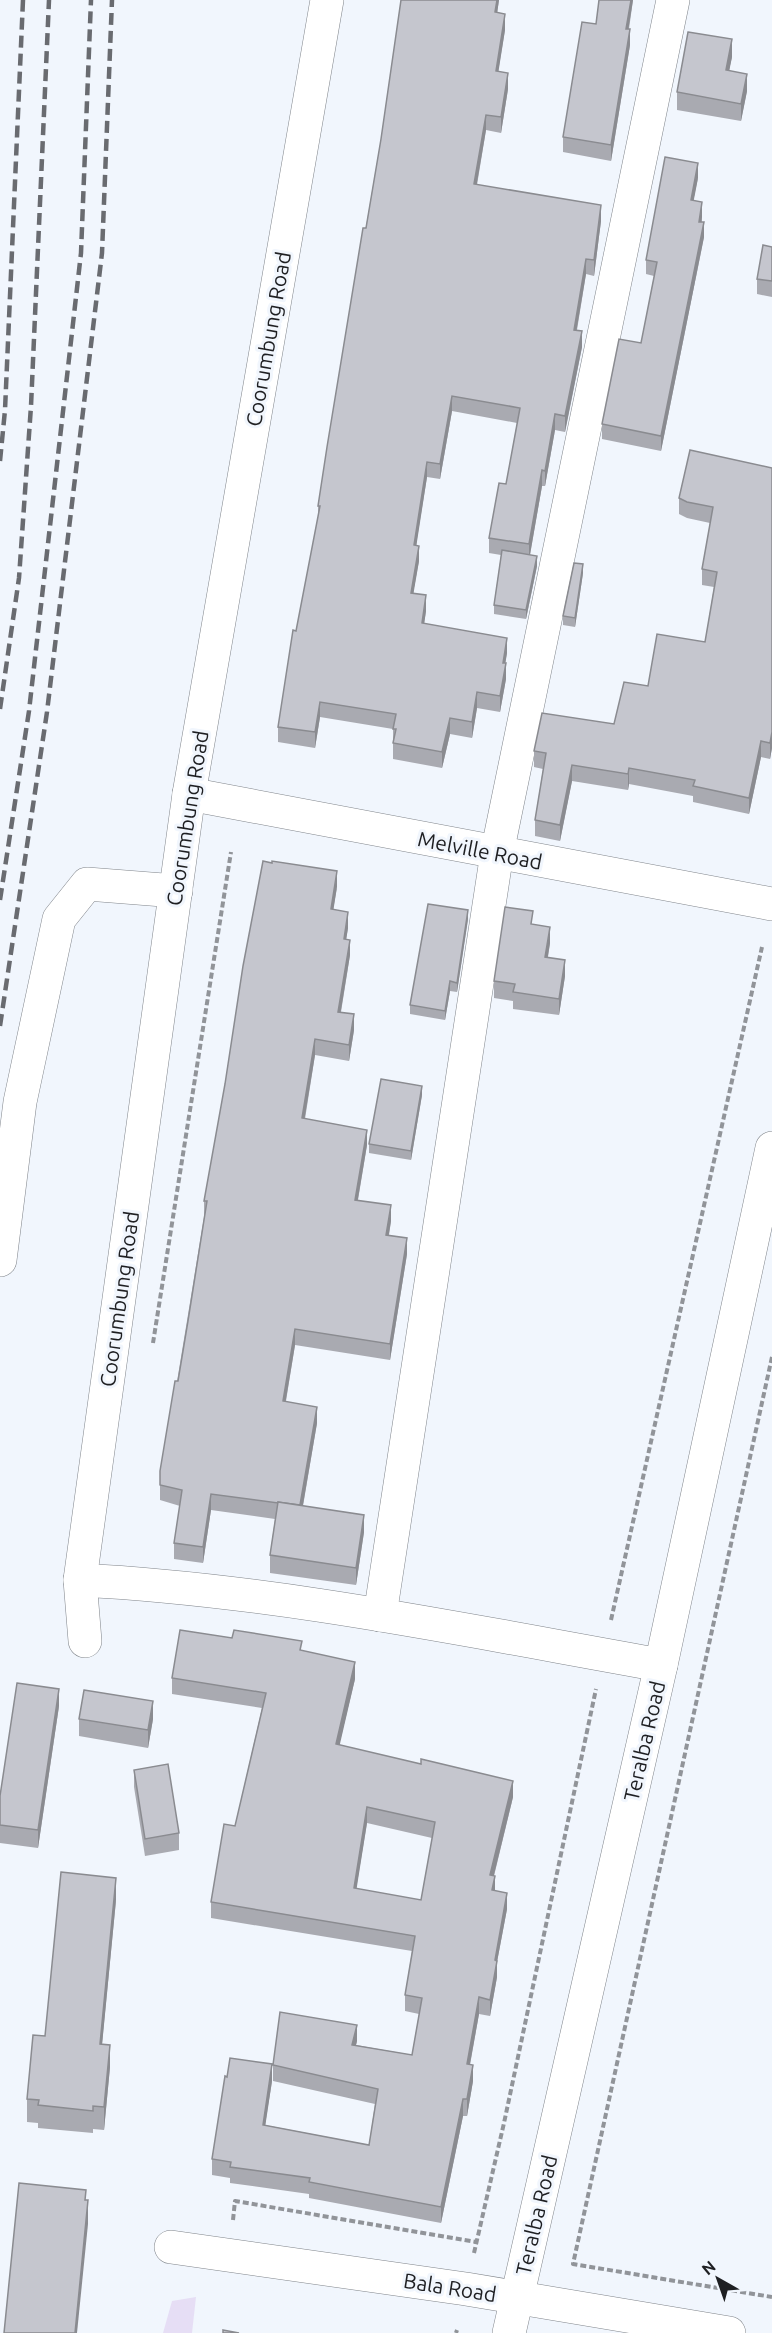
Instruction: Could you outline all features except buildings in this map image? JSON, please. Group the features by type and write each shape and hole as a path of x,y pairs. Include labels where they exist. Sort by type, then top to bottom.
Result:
{"street":[{"name":"Coorumbung Road","path":"85,1641 80,1580 189,794 327,0"},
{"path":"380,1615 497,853 673,0"},
{"name":"Melville Road","path":"189,794 772,904"},
{"path":"0,1260 20,1102 59,919 87,884 176,891"},
{"name":"Teralba Road","path":"509,2333 661,1665 772,1148"},
{"path":"80,1580 169,1586 380,1615 661,1665"},
{"name":"Bala Road","path":"171,2247 517,2298 729,2333"}],"path":[{"path":"152,1352 231,852"},
{"path":"473,2255 603,1655 762,947"},
{"path":"772,1357 573,2264 772,2297"},
{"path":"228,2255 235,2201 476,2242"}],"shaded area":[{"path":"196,2297 192,2333 163,2333 172,2301"}],"railway":[{"path":"0,461 5,410 23,0"},
{"path":"0,709 19,578 31,406 49,0"},
{"path":"0,900 29,711 81,253 91,0"},
{"path":"0,1026 47,712 102,253 112,0"}]}
